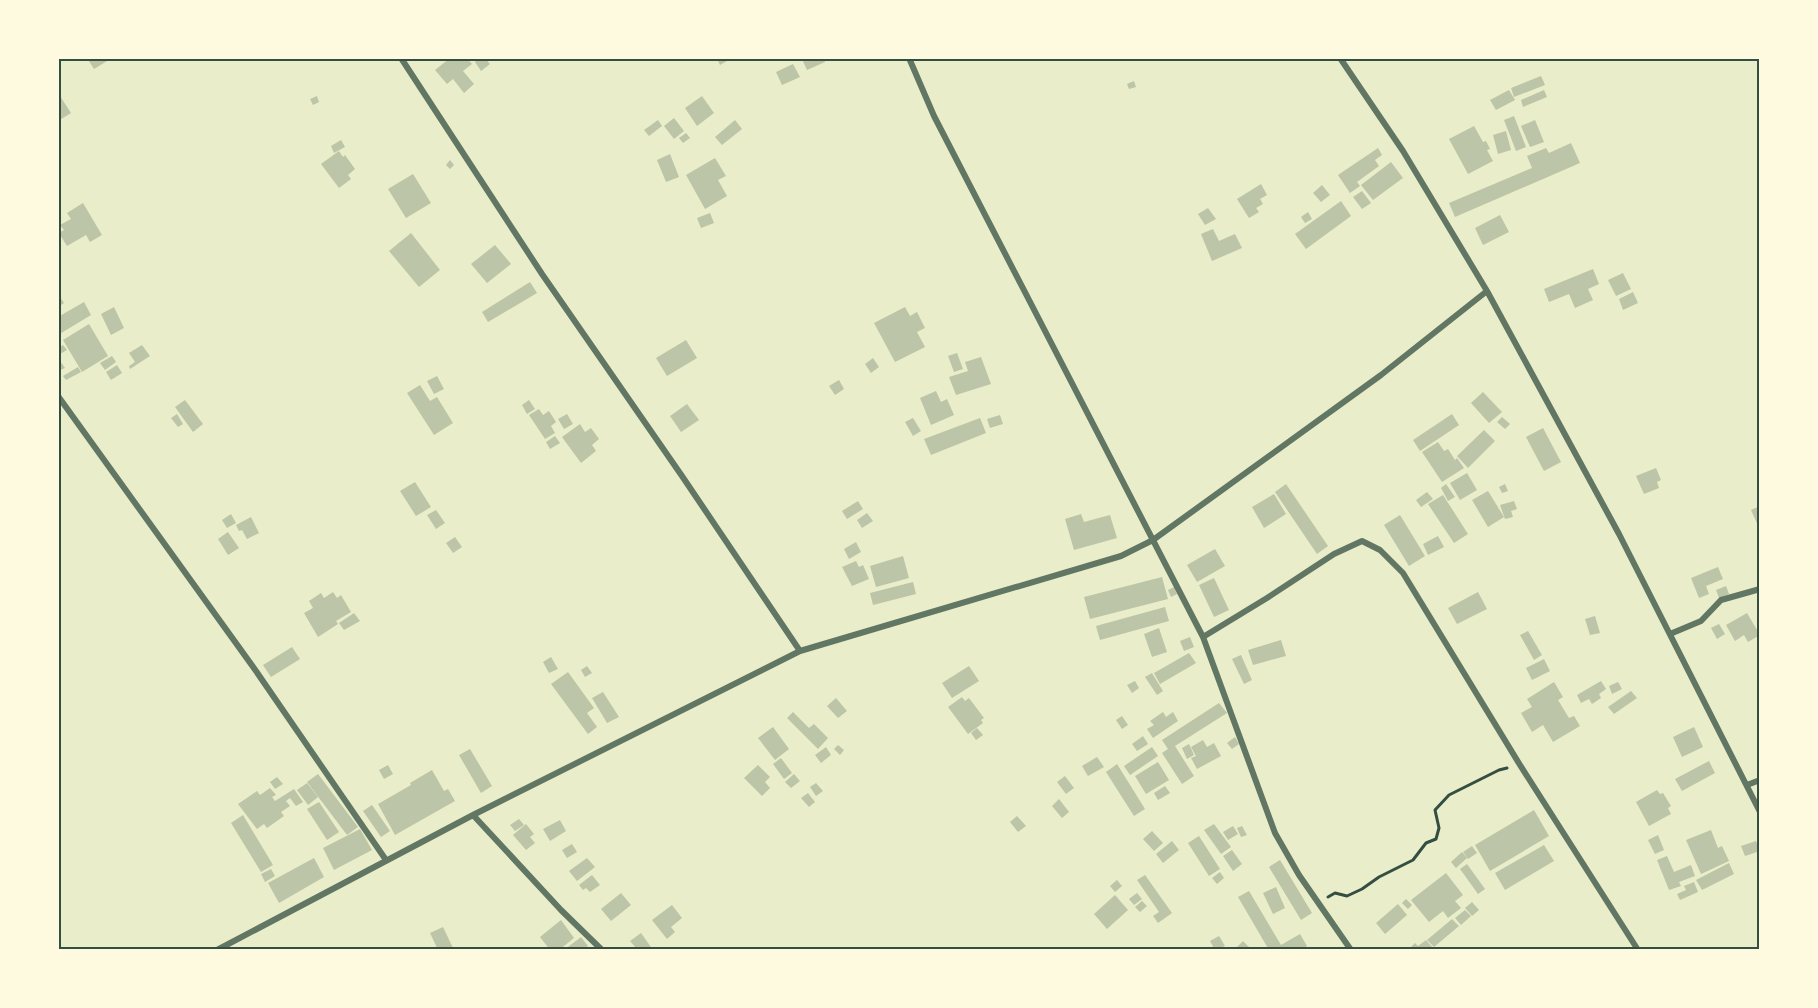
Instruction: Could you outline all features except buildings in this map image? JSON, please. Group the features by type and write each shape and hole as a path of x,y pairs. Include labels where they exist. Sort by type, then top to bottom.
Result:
{"street":[{"path":"401,58 542,274 800,651"},
{"path":"909,58 934,116 1203,637 1275,833 1299,875 1351,950"},
{"path":"1340,58 1403,151 1487,291 1619,534 1760,812"},
{"path":"217,950 473,815 800,651 1121,556 1153,540 1381,375 1487,291"},
{"path":"58,396 256,671 386,860"},
{"path":"1203,637 1268,598 1334,554 1362,541 1380,550 1403,573 1520,765 1638,950"},
{"path":"1670,634 1701,621 1721,600 1760,589"},
{"path":"1747,786 1760,780"},
{"path":"473,815 561,910 602,950"}],"path":[{"path":"1318,902 1335,893 1347,896 1362,890 1379,877 1413,860 1426,843 1436,839 1440,828 1435,810 1449,795 1499,770 1520,765"}]}
